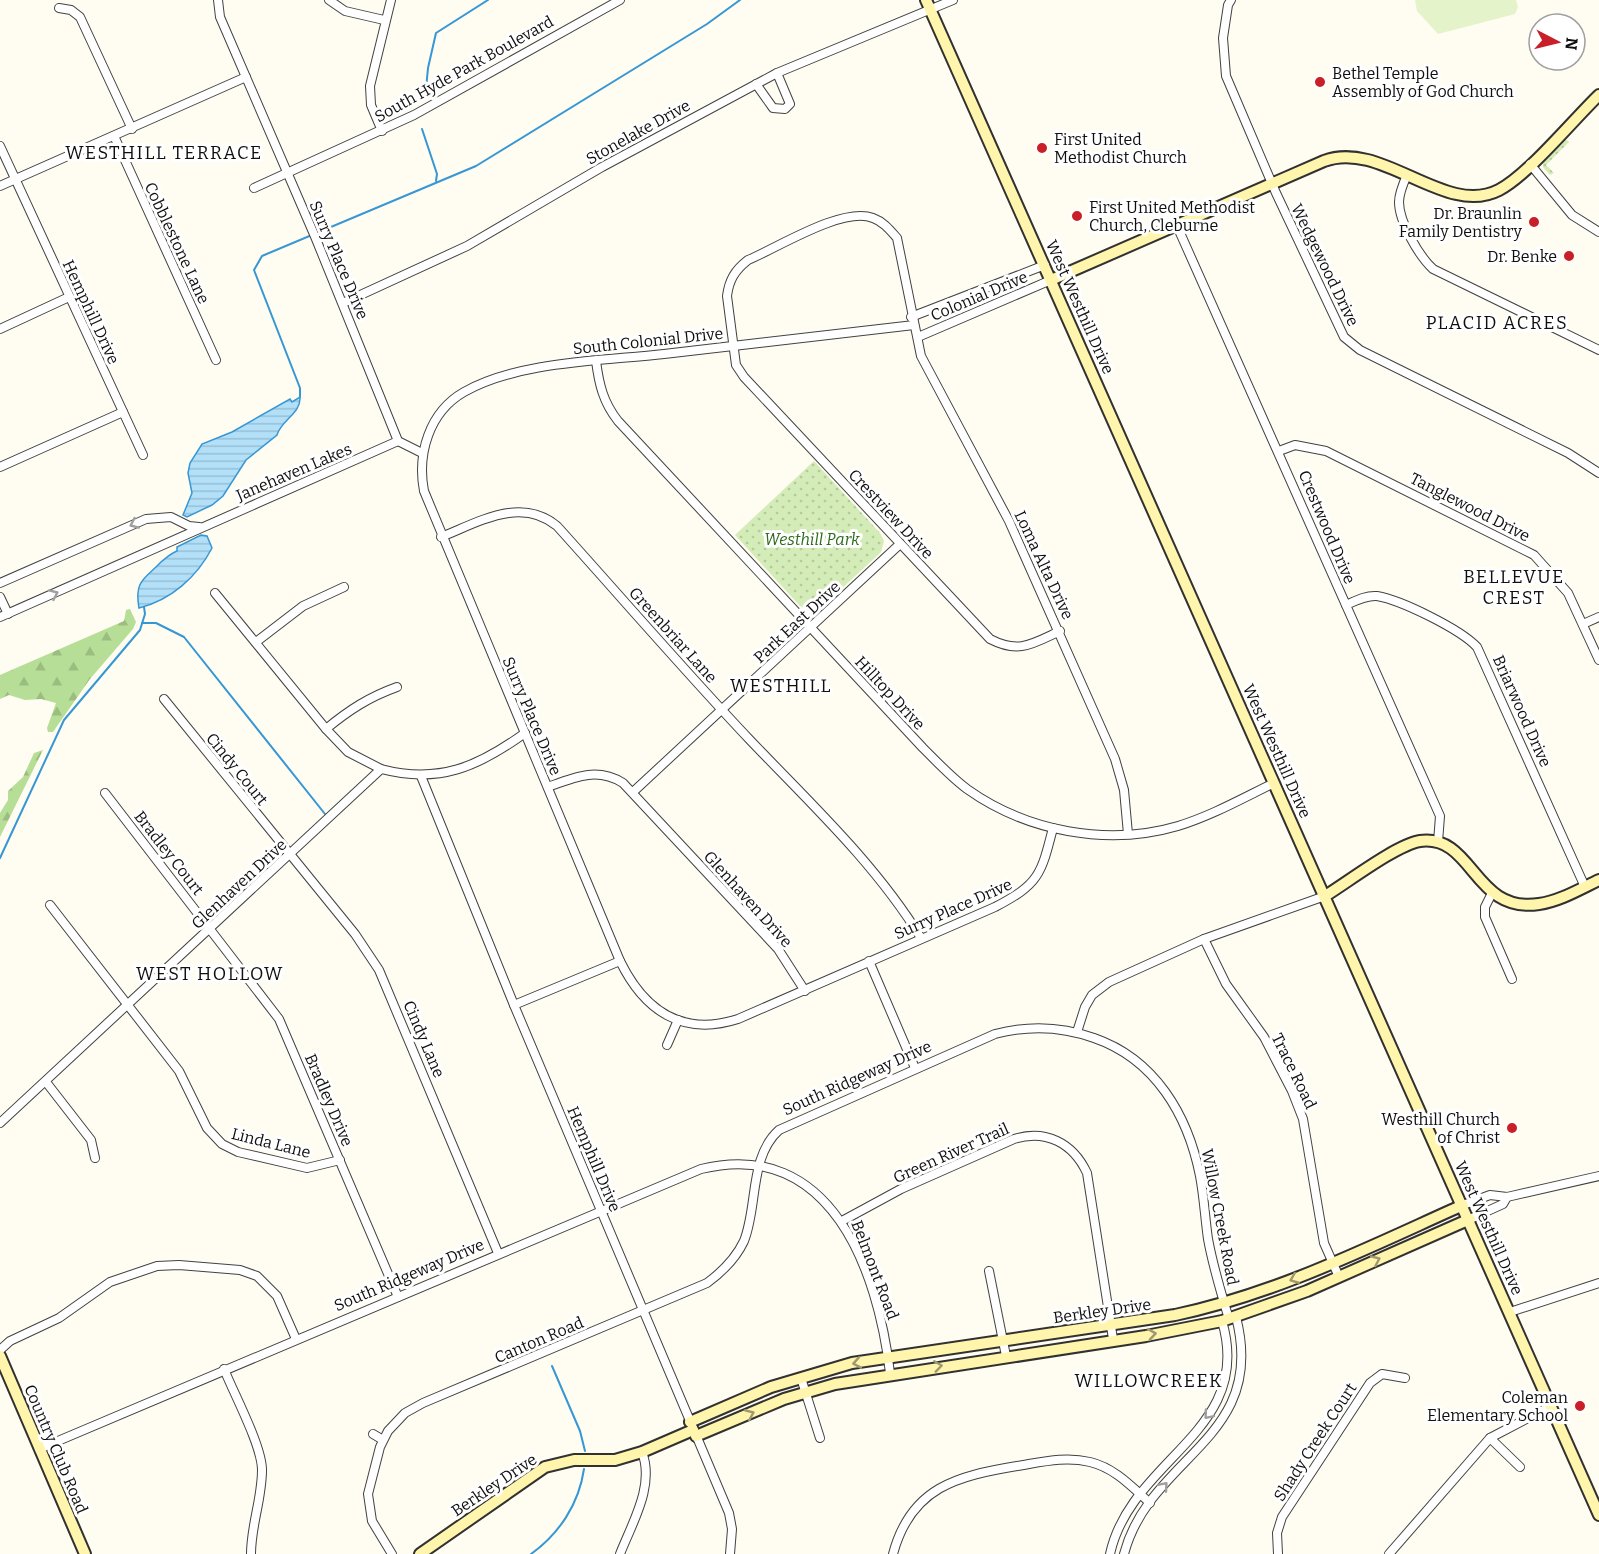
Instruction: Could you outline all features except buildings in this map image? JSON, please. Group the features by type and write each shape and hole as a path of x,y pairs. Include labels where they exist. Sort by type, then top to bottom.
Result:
{"street":[{"name":"Surry Place Drive","path":"218,0 220,16 343,303 398,441"},
{"path":"329,0 345,11 384,20"},
{"path":"382,131 371,105 370,86 384,20 391,0"},
{"name":"South Hyde Park Boulevard","path":"254,188 382,131 443,100 620,0"},
{"name":"Stonelake Drive","path":"343,303 467,246 602,167 777,73 929,5 953,0"},
{"name":"Wedgewood Drive","path":"1231,0 1228,5 1223,38 1226,76 1335,322 1351,344 1371,357 1568,453 1599,473"},
{"name":"West Westhill Drive","path":"929,5 1324,896 1470,1219 1599,1515"},
{"path":"59,8 71,10 80,17 132,129"},
{"path":"756,84 773,108 785,110 790,104 777,73"},
{"path":"0,186 246,77"},
{"path":"1051,280 1324,161 1343,156 1362,158 1460,195 1478,196 1501,189 1530,164 1599,96"},
{"name":"Cobblestone Lane","path":"114,136 216,360"},
{"name":"Hemphill Drive","path":"0,146 143,455"},
{"path":"1530,164 1572,214 1599,231"},
{"path":"1407,175 1401,191 1400,212 1419,254 1433,269 1599,350"},
{"name":"Crestview Drive","path":"912,321 897,238 886,225 872,217 855,216 838,219 739,267 728,285 727,296 736,365 744,377 990,639 1005,646 1018,648 1060,632"},
{"name":"Crestwood Drive","path":"1177,226 1440,816 1438,842"},
{"name":"Colonial Drive","path":"912,321 1045,265"},
{"name":"Colonial Drive","path":"918,337 1051,280"},
{"path":"0,329 69,297"},
{"name":"Loma Alta Drive","path":"912,321 918,337 921,356 929,375 1009,521 1118,767 1128,834"},
{"name":"South Colonial Drive","path":"422,453 438,418 463,393 519,372 734,346 912,321"},
{"name":"Hilltop Drive","path":"596,361 600,389 607,408 923,748 966,788 1017,817 1053,828 1075,832 1128,834 1175,826 1274,783"},
{"path":"0,467 123,412"},
{"path":"398,441 422,453"},
{"name":"Janehaven Lakes","path":"4,616 194,528 398,441"},
{"name":"Tanglewood Drive","path":"1279,451 1295,445 1326,450 1534,555 1568,593 1599,660"},
{"name":"Surry Place Drive","path":"422,453 420,472 424,491 441,537 620,961 634,988 648,1003 678,1020 695,1024 725,1024 995,908 1023,892 1041,872 1053,828"},
{"name":"Greenbriar Lane","path":"441,537 514,511 526,510 548,518 723,711 864,860 902,908 921,938"},
{"path":"0,583 146,519 171,517 194,528"},
{"name":"Park East Drive","path":"633,792 723,711 900,544"},
{"path":"256,642 303,606 344,587"},
{"path":"216,593 326,729 348,752 381,769 421,776 446,774 471,765 525,733"},
{"name":"Briarwood Drive","path":"1346,605 1376,596 1398,603 1458,631 1477,646 1585,886"},
{"path":"0,597 4,616"},
{"path":"1583,624 1599,617"},
{"path":"326,729 347,711 372,696 397,687"},
{"name":"Cindy Court","path":"164,699 290,855"},
{"name":"Glenhaven Drive","path":"0,1123 381,769"},
{"name":"Glenhaven Drive","path":"548,787 578,775 594,773 612,776 633,792 778,949 805,990"},
{"name":"Hemphill Drive","path":"421,776 514,1005 729,1513 732,1529 730,1554"},
{"name":"Bradley Court","path":"105,793 210,929"},
{"path":"1077,1032 1085,1007 1101,987 1204,939 1324,896 1403,847 1422,841 1438,842 1457,852 1492,893 1510,902 1537,904 1599,880"},
{"name":"Cindy Lane","path":"290,855 354,934 379,970 498,1254"},
{"path":"1492,893 1485,907 1485,917 1512,979"},
{"name":"Linda Lane","path":"50,905 187,1081 207,1128 222,1144 238,1152 307,1168 339,1160"},
{"name":"Bradley Drive","path":"210,929 279,1019 398,1297"},
{"name":"Trace Road","path":"1204,939 1226,984 1264,1037 1292,1091 1303,1119 1319,1222 1339,1276"},
{"path":"514,1005 620,961"},
{"path":"869,961 915,1068"},
{"path":"667,1045 678,1020"},
{"name":"South Ridgeway Drive","path":"39,1449 701,1169 735,1163 760,1166 764,1150 779,1130 915,1068 1012,1030 1043,1027 1077,1032"},
{"name":"Willow Creek Road","path":"1077,1032 1110,1044 1143,1066 1168,1094 1178,1112 1196,1156 1208,1239 1224,1304 1243,1360 1232,1404 1149,1503 1137,1522 1124,1554"},
{"path":"46,1082 91,1140 95,1158"},
{"name":"Green River Trail","path":"842,1221 901,1189 1014,1139 1034,1135 1057,1140 1075,1152 1087,1173 1113,1339"},
{"name":"Belmont Road","path":"760,1166 780,1171 808,1186 822,1197 842,1221 859,1256 879,1312 891,1373"},
{"name":"Canton Road","path":"392,1554 372,1521 368,1502 383,1440 396,1421 413,1408 695,1290 728,1265 744,1240 760,1166"},
{"name":"Berkley Drive","path":"420,1554 545,1467 574,1460 615,1461 642,1452 801,1378 852,1363 1175,1315 1224,1304 1266,1291 1490,1195 1507,1197 1599,1176"},
{"name":"Berkley Drive","path":"693,1429 835,1384 1229,1319 1307,1292 1503,1204 1507,1197"},
{"path":"0,1350 10,1341 59,1318 110,1282 157,1266 179,1265 240,1270 257,1276 277,1296 296,1339"},
{"path":"989,1271 1006,1356"},
{"path":"1510,1312 1599,1283"},
{"name":"Willow Creek Road","path":"1110,1554 1124,1516 1139,1494 1210,1413 1220,1398 1229,1363 1229,1319"},
{"name":"Country Club Road","path":"0,1356 85,1554"},
{"path":"224,1370 262,1462 262,1482 251,1536 251,1554"},
{"name":"Shady Creek Court","path":"1278,1554 1277,1533 1282,1517 1370,1383 1383,1374 1405,1378"},
{"path":"801,1378 820,1438"},
{"path":"1389,1554 1490,1438 1551,1406"},
{"path":"373,1434 383,1440"},
{"path":"1490,1438 1520,1467"},
{"path":"620,1554 645,1488 647,1469 642,1452"},
{"path":"892,1554 897,1539 915,1509 937,1489 970,1474 1058,1459 1074,1460 1107,1468 1149,1503"}],"green space":[{"path":"1415,0 1516,0 1518,7 1515,14 1438,34 1417,11"},
{"path":"1565,139 1569,142 1546,165 1554,173 1550,175 1543,167 1543,161"},
{"name":"Westhill Park","path":"814,461 880,533 884,541 881,552 823,606 810,611 800,606 735,535"},
{"path":"130,609 136,622 133,629 90,679 53,732 48,732 47,728 56,703 41,699 25,700 9,695 0,699 0,675 124,621 126,610"},
{"path":"43,750 0,837 0,813 8,800 8,791 23,777 34,753"}],"water":[{"path":"300,397 294,413 282,425 277,435 246,460 223,496 212,505 187,517 183,515 192,493 188,473 190,463 202,444 232,432 290,399 292,402"},
{"path":"201,535 207,536 212,548 191,578 162,599 139,608 138,591 142,581 167,557 177,551 177,547"}],"waterway":[{"path":"425,99 428,68 436,33 488,0"},
{"path":"300,397 300,388 254,270 262,256 476,166 707,24 740,0"},
{"path":"422,129 437,174 436,181"},
{"path":"0,858 64,720 140,630 145,614 144,607"},
{"path":"142,623 156,623 184,637 325,814"},
{"path":"552,1366 580,1431 585,1451"},
{"path":"531,1554 559,1528 566,1517 578,1494 584,1469"}],"place":[{"name":"Bethel Temple Assembly of God Church","path":"1320,82"},
{"name":"First United Methodist Church","path":"1042,148"},
{"name":"First United Methodist Church, Cleburne","path":"1077,216"},
{"name":"Dr. Braunlin Family Dentistry","path":"1534,222"},
{"name":"Dr. Benke","path":"1569,256"},
{"name":"Westhill Church of Christ","path":"1512,1128"},
{"name":"Coleman Elementary School","path":"1580,1406"}],"district":[{"name":"WESTHILL TERRACE","path":"164,153"},
{"name":"PLACID ACRES","path":"1497,323"},
{"name":"BELLEVUE CREST","path":"1514,587"},
{"name":"WESTHILL","path":"781,686"},
{"name":"WEST HOLLOW","path":"210,974"},
{"name":"WILLOWCREEK","path":"1149,1381"}]}
